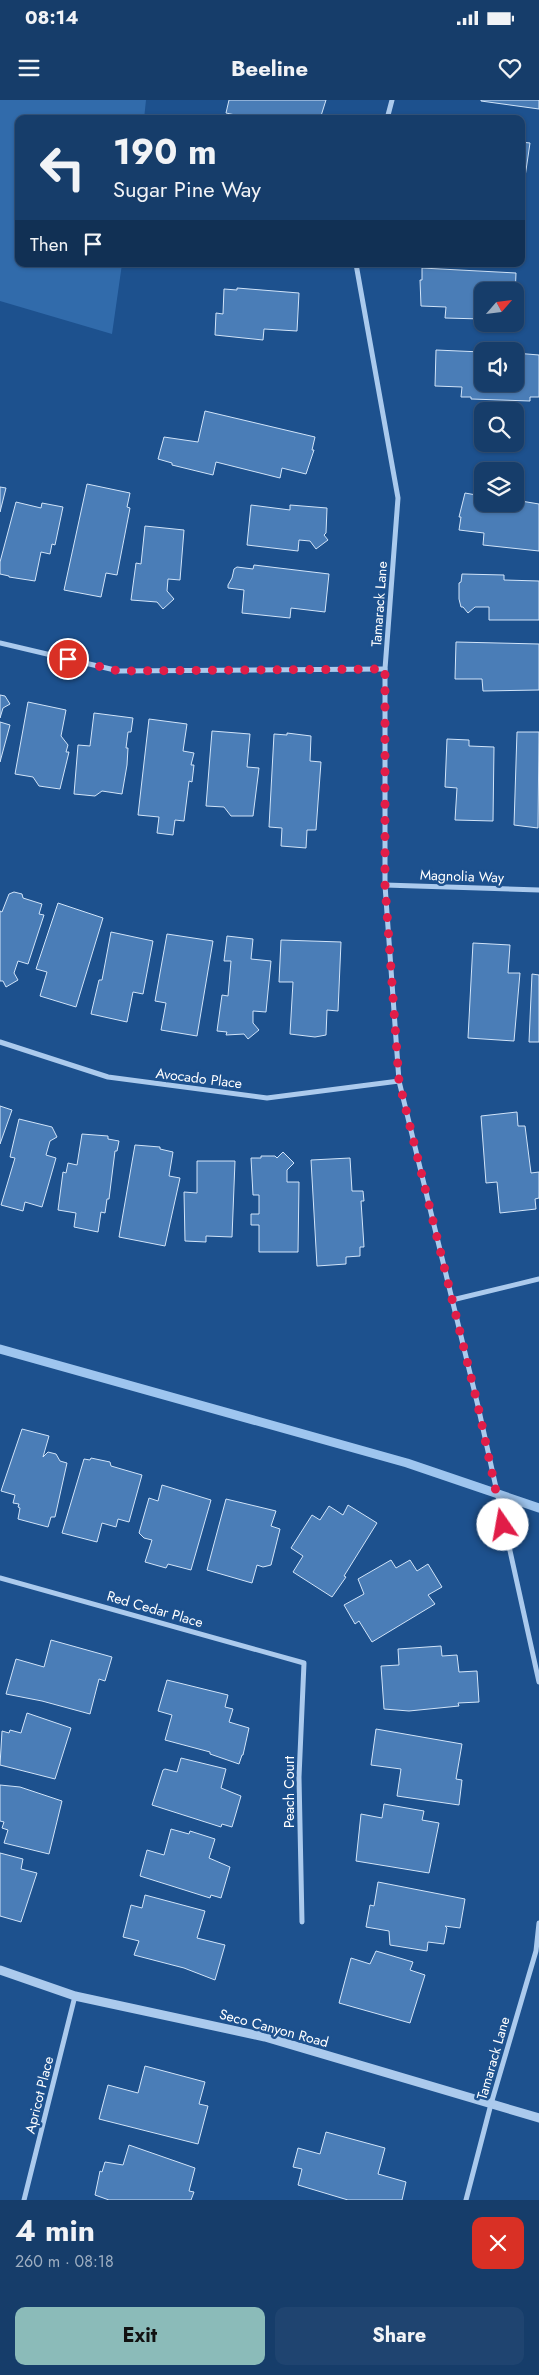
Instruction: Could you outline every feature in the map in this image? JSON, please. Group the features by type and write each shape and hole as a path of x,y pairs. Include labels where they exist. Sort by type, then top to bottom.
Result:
{"street":[{"path":"388,115 392,100"},
{"name":"Tamarack Lane","path":"357,267 398,498 385,669 385,885 399,1081 478,1406 539,1682"},
{"path":"0,643 119,671 385,669"},
{"name":"Magnolia Way","path":"385,885 539,890"},
{"name":"Avocado Place","path":"0,1042 108,1078 267,1098 399,1081"},
{"path":"452,1300 539,1280"},
{"name":"Red Cedar Place","path":"0,1578 304,1663"},
{"name":"Peach Court","path":"302,1922 299,1778 304,1663"},
{"name":"Tamarack Lane","path":"466,2200 491,2104 536,1951 539,1923"},
{"name":"Seco Canyon Road","path":"0,1970 75,1996 265,2037 539,2118"},
{"name":"Apricot Place","path":"24,2200 75,1996"}],"shaded area":[{"path":"0,100 146,100 144,115 15,115 15,267 122,267 112,334 0,301"}],"building":[{"path":"229,100 326,100 321,115 235,115 226,113"},
{"path":"539,100 539,109 481,101"},
{"path":"525,142 530,143 525,177"},
{"path":"422,268 516,273 516,282 474,282 474,319 445,318 446,307 421,306 420,280 422,280"},
{"path":"237,288 299,293 297,331 264,329 263,340 215,335 216,313 223,314 224,289 237,290"},
{"path":"436,350 474,352 474,392 524,392 524,354 539,355 539,397 530,397 530,401 471,399 471,397 461,397 462,387 435,386"},
{"path":"205,411 315,437 312,450 314,450 306,474 282,468 280,478 216,462 213,475 172,465 172,463 158,459 164,437 198,442"},
{"path":"87,484 130,493 127,507 130,508 117,575 106,573 101,597 64,590"},
{"path":"0,487 6,488 0,512"},
{"path":"465,493 474,495 474,512 524,512 524,502 539,504 539,551 483,545 484,533 459,530 461,517 459,517"},
{"path":"16,502 41,508 42,503 63,507 55,545 52,544 50,554 41,552 35,581 0,574 0,562"},
{"path":"251,505 290,510 290,505 327,508 326,533 324,535 328,540 316,549 310,541 299,540 298,551 247,545"},
{"path":"145,526 184,530 180,580 168,579 167,591 174,599 163,609 157,602 131,600 136,563 141,564"},
{"path":"254,565 329,574 325,612 291,608 290,618 242,613 244,590 228,588 228,585 234,569 237,567 253,569"},
{"path":"462,574 504,575 504,580 539,581 539,620 489,620 489,607 475,607 468,613 461,607 459,599 459,583 461,582"},
{"path":"456,642 539,644 539,690 483,691 482,679 455,679"},
{"path":"0,695 5,696 10,704 3,708 0,718"},
{"path":"28,702 66,710 61,736 68,745 66,752 69,752 60,789 39,786 33,777 15,774"},
{"path":"94,713 133,718 131,732 128,732 126,748 128,748 127,765 122,794 102,791 95,796 74,794 78,745 90,746"},
{"path":"149,719 187,724 183,751 194,753 191,765 194,765 192,782 189,781 184,821 175,820 173,835 157,833 159,817 138,815"},
{"path":"0,722 10,725 0,762"},
{"path":"212,731 250,734 247,767 259,768 253,816 231,816 224,807 206,806"},
{"path":"517,732 539,732 538,828 514,825"},
{"path":"287,733 311,736 310,761 321,762 316,830 307,830 306,848 281,846 282,828 269,827 274,734 287,735"},
{"path":"447,739 469,740 469,746 494,747 493,821 455,820 457,788 445,787"},
{"path":"14,892 22,894 23,898 42,904 39,914 44,915 28,964 18,961 14,973 18,980 6,987 3,981 0,981 0,911 2,912 9,894"},
{"path":"58,903 103,918 76,1007 40,996 47,972 36,969"},
{"path":"111,932 153,941 143,994 133,992 127,1022 91,1014 99,980 102,980"},
{"path":"167,934 213,941 197,1036 161,1030 166,1003 155,1001"},
{"path":"227,936 253,939 251,959 271,961 266,1012 253,1011 253,1023 259,1030 248,1039 244,1034 226,1035 227,1032 217,1031 222,995 228,996 231,961 224,961"},
{"path":"281,940 341,942 338,1011 327,1010 326,1035 315,1037 290,1034 293,982 279,982"},
{"path":"473,943 510,945 508,973 520,973 514,1041 468,1038"},
{"path":"532,974 539,975 539,1042 529,1042"},
{"path":"0,1106 12,1110 0,1144"},
{"path":"517,1112 518,1126 525,1126 531,1173 539,1172 539,1198 535,1199 536,1209 500,1213 497,1182 486,1183 481,1116"},
{"path":"19,1119 52,1127 57,1137 50,1141 46,1155 56,1158 42,1207 25,1202 23,1211 1,1205 15,1158 10,1157"},
{"path":"82,1134 108,1136 108,1139 119,1141 117,1151 115,1151 109,1199 107,1199 105,1213 101,1212 98,1232 74,1227 76,1213 58,1210 63,1172 66,1173 68,1163 77,1165"},
{"path":"135,1145 160,1147 160,1149 173,1152 169,1176 180,1178 165,1246 119,1237"},
{"path":"283,1152 294,1163 287,1170 287,1182 299,1182 298,1252 259,1252 259,1225 251,1225 251,1214 259,1214 259,1195 253,1195 251,1158 275,1156 277,1158"},
{"path":"350,1158 352,1191 363,1191 364,1201 361,1201 364,1247 360,1247 360,1256 346,1257 346,1264 317,1266 311,1160"},
{"path":"197,1161 235,1161 232,1237 206,1236 206,1242 185,1241 184,1192 197,1193"},
{"path":"22,1429 49,1436 43,1457 48,1452 56,1454 60,1461 67,1463 55,1517 51,1517 48,1527 18,1519 20,1508 18,1507 19,1504 13,1503 15,1495 1,1491"},
{"path":"91,1458 110,1462 111,1466 142,1475 129,1522 118,1519 116,1527 102,1523 97,1542 62,1533 84,1459 90,1460"},
{"path":"162,1485 211,1500 191,1570 168,1564 166,1568 145,1562 152,1540 144,1538 139,1533 149,1498 158,1501"},
{"path":"226,1499 276,1511 271,1526 280,1529 271,1565 263,1567 257,1565 252,1583 207,1570"},
{"path":"348,1505 377,1523 344,1576 346,1577 332,1597 293,1572 303,1556 291,1548 312,1515 320,1520 329,1506 343,1515"},
{"path":"391,1560 396,1568 410,1560 417,1571 428,1564 442,1587 428,1595 435,1604 372,1642 359,1621 355,1624 344,1605 364,1594 358,1579"},
{"path":"51,1640 112,1657 105,1681 99,1679 90,1714 42,1701 6,1694 16,1659 44,1667"},
{"path":"441,1646 442,1656 457,1655 459,1672 477,1671 479,1702 458,1703 459,1706 409,1711 384,1709 381,1666 399,1665 398,1649"},
{"path":"167,1680 228,1695 225,1707 233,1709 229,1722 249,1728 239,1764 210,1754 210,1752 165,1740 172,1715 158,1711"},
{"path":"27,1713 71,1728 55,1779 0,1765 2,1731 9,1733 10,1730 21,1733"},
{"path":"376,1729 462,1744 456,1779 462,1780 459,1805 397,1796 401,1769 371,1765"},
{"path":"181,1758 226,1769 221,1788 241,1796 232,1827 222,1824 221,1827 152,1805 163,1770 177,1772"},
{"path":"0,1785 20,1787 62,1801 49,1854 4,1843 8,1830 2,1828 4,1822 0,1821"},
{"path":"384,1804 424,1811 422,1820 439,1823 429,1873 356,1861 361,1814 382,1818"},
{"path":"171,1829 189,1834 190,1831 215,1839 209,1858 230,1867 221,1898 211,1895 210,1898 140,1876 147,1850 164,1855"},
{"path":"0,1853 23,1859 21,1869 37,1873 21,1922 0,1916"},
{"path":"378,1882 465,1899 460,1928 445,1926 447,1928 444,1944 428,1942 427,1951 390,1945 389,1931 366,1927 370,1905 374,1906"},
{"path":"145,1895 205,1911 197,1938 225,1945 215,1980 184,1968 134,1955 139,1941 123,1937 131,1905 142,1908"},
{"path":"376,1951 413,1962 410,1970 425,1975 410,2023 339,2003 351,1958 370,1964"},
{"path":"145,2066 205,2082 199,2104 208,2106 198,2144 99,2119 108,2085 138,2093"},
{"path":"326,2132 385,2148 378,2174 406,2182 402,2200 348,2200 298,2185 302,2169 293,2167 298,2148 320,2154"},
{"path":"129,2145 195,2168 189,2191 194,2192 191,2200 109,2200 95,2195 100,2171 102,2172 105,2162 123,2165"}],"waterway":[{"path":"0,1349 407,1463 539,1508"}],"route":[{"path":"68,659 119,671 385,669 385,885 399,1081 478,1406 503,1525"}]}
